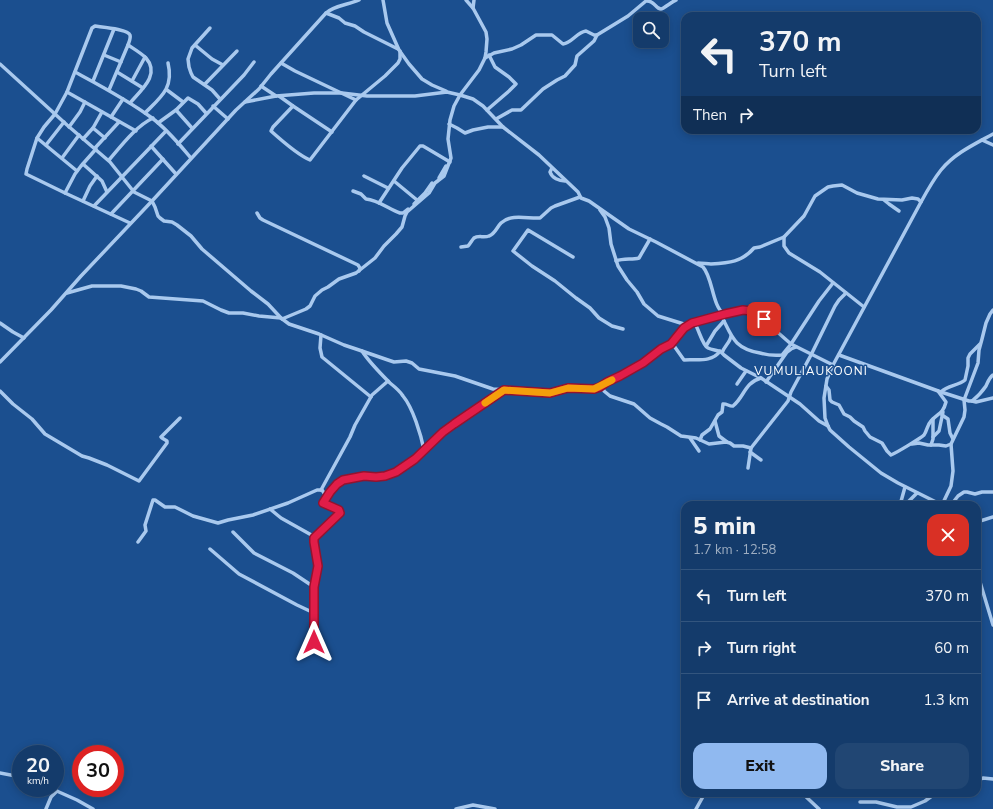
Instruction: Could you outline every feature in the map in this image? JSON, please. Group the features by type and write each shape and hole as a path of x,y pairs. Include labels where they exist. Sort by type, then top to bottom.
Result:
{"street":[{"path":"0,362 191,158 261,86 326,13 333,8 359,0"},
{"path":"293,106 271,131 288,146 310,160 356,100 385,76 400,59 399,51 388,23 383,0"},
{"path":"66,293 92,286 121,286 136,289 149,297 203,301 229,313 243,313 282,319 306,310 310,306 315,296 322,290 338,279 353,275 375,258 396,234 403,224 406,214 429,193 435,183 444,176 451,156 448,139 449,124 454,106 485,58 487,39 486,32 473,8 466,0"},
{"path":"473,8 474,0"},
{"path":"496,119 512,110 520,110 543,89 565,76 575,64 577,56 594,41 597,35 628,16 645,1 651,1 658,8 662,9 676,0"},
{"path":"326,13 339,18 345,23 355,26 399,51 422,79 432,85 447,92 473,99 487,110 503,127 539,155 578,192 582,199 589,201 629,229 703,267 708,274 716,301 720,311 723,314 724,321 731,336 737,344 746,349 772,355 782,355 833,283"},
{"path":"109,90 131,38 129,33 121,30 97,26 92,28 67,92 55,114 37,138 26,169 26,174 130,223"},
{"path":"210,28 195,44 190,53 188,59 189,67 194,77 205,84 220,99"},
{"path":"93,81 114,29"},
{"path":"485,58 494,53 512,49 538,35 552,35 563,44 568,43 586,30 594,35 597,35"},
{"path":"195,44 212,59 223,66"},
{"path":"128,45 145,57 151,69 149,81 130,103"},
{"path":"205,84 237,51"},
{"path":"104,55 121,62"},
{"path":"487,110 516,84 495,67 489,55"},
{"path":"132,81 145,57"},
{"path":"178,144 244,75 254,62"},
{"path":"145,114 167,90 170,76 168,63"},
{"path":"281,63 356,100"},
{"path":"0,64 69,127 109,160 133,191 152,201 160,218 164,221 172,222 192,236 202,249 268,304 282,319 289,324 344,345 394,362 406,361 412,363 419,369 455,376 493,389 550,393 568,388 594,389 643,363 661,349 672,344 681,330 687,325 723,314 743,310 751,311 768,321 775,330 791,344 833,365"},
{"path":"75,72 109,90 153,118 191,158"},
{"path":"117,72 143,88"},
{"path":"261,86 332,132"},
{"path":"167,90 183,102"},
{"path":"67,92 136,132"},
{"path":"245,102 277,96 314,93 411,96 447,92"},
{"path":"158,123 176,110 188,98 198,104 206,113"},
{"path":"111,117 122,99"},
{"path":"69,127 75,120 85,102"},
{"path":"213,106 228,119"},
{"path":"176,110 192,128"},
{"path":"84,139 93,128 102,112"},
{"path":"109,160 136,132 153,118"},
{"path":"46,145 64,122"},
{"path":"65,193 77,171 119,122"},
{"path":"449,124 464,133 488,127 503,127"},
{"path":"93,128 105,138"},
{"path":"94,206 166,131"},
{"path":"828,426 824,410 824,398 828,375 921,202 946,165 958,154 993,134"},
{"path":"62,158 79,135"},
{"path":"37,138 77,171"},
{"path":"982,140 993,145"},
{"path":"152,146 176,174"},
{"path":"379,203 402,168 420,146 423,146 449,162"},
{"path":"443,158 450,152"},
{"path":"111,214 163,159"},
{"path":"352,191 361,194 366,199 401,213 410,208 425,193 441,175 449,162"},
{"path":"83,164 102,181 107,192"},
{"path":"83,202 90,186 97,176"},
{"path":"364,176 388,188"},
{"path":"394,181 417,200"},
{"path":"697,264 737,261 748,255 754,248 784,237 804,216 815,196 828,187 842,185 857,193 878,199 902,200 912,198 918,199 921,202"},
{"path":"461,247 468,246 476,237 491,236 501,222 516,217 540,218 555,206 580,197"},
{"path":"884,200 899,210"},
{"path":"599,208 610,228 612,244 618,266 625,278 638,292 644,304 658,316 687,325"},
{"path":"257,213 261,219 356,264 359,266 359,270"},
{"path":"573,257 528,230 512,250 538,271 562,286 590,308 599,318 612,326 623,329"},
{"path":"784,237 785,248 789,253 812,267 864,307"},
{"path":"616,261 639,258 650,239"},
{"path":"748,468 750,450 754,442 786,405 790,398 790,392 811,355 835,306 846,293"},
{"path":"944,501 950,490 953,471 951,444 964,417 964,400 977,368 979,350 986,322 993,310"},
{"path":"706,346 714,331 724,321"},
{"path":"694,322 706,346 721,352 735,364 761,378 806,409 819,421 828,426 841,440 881,473 905,487 934,501"},
{"path":"0,323 24,338"},
{"path":"321,335 320,348 322,357 371,397"},
{"path":"672,344 684,360 710,359 721,352 730,340 731,336"},
{"path":"939,391 962,383 965,380 968,358 982,339"},
{"path":"766,382 787,352 796,347"},
{"path":"362,351 366,358 401,393 406,400 421,435 424,450"},
{"path":"839,355 964,400 976,402 993,398"},
{"path":"737,384 746,371"},
{"path":"972,401 982,392 993,375"},
{"path":"700,440 702,435 710,429 722,411 723,404 734,406 747,386 761,378"},
{"path":"321,490 371,397 388,381"},
{"path":"603,384 604,391 610,396 634,404 660,424 681,436 700,440 709,444 728,442"},
{"path":"826,386 829,390 830,400 839,405 844,414 863,427 870,437 882,442 890,454 895,453 923,436 926,427 933,419 942,413"},
{"path":"314,642 314,587 318,566 314,542 315,537 340,512 339,510 323,504 326,496 343,480 364,476 376,477 391,474 415,459 454,424 504,390"},
{"path":"0,391 18,409 32,419 48,436 82,456 108,465 139,481 167,443 167,441 161,437 180,418"},
{"path":"933,438 939,431 942,413 946,404 946,400 939,393 939,391"},
{"path":"942,413 948,419 953,439"},
{"path":"931,445 933,438 933,419"},
{"path":"715,421 719,436 734,446 743,446 761,460"},
{"path":"690,438 699,451"},
{"path":"909,445 916,443 946,446 951,444"},
{"path":"901,501 905,487"},
{"path":"138,542 146,531 145,525 152,500 155,500 165,507 175,507 193,516 218,523 253,515 288,503 317,490 321,490"},
{"path":"321,490 326,496"},
{"path":"909,501 917,492"},
{"path":"954,501 964,492 975,494 982,492 993,492"},
{"path":"270,509 281,518 315,537"},
{"path":"981,521 993,517"},
{"path":"233,532 254,553 293,573 314,587"},
{"path":"210,549 239,574 296,606 314,614"},
{"path":"981,586 993,626"},
{"path":"0,773 12,775"},
{"path":"981,779 993,780"},
{"path":"64,794 93,809"},
{"path":"46,809 50,797"},
{"path":"696,809 703,797"},
{"path":"806,797 819,809"},
{"path":"860,802 876,802 897,807 911,807 930,797"},
{"path":"456,809 473,805 494,809"}],"slow traffic":[{"path":"485,403 504,390 553,393 565,388 594,389 612,380"}],"district":[{"name":"VUMULIAUKOONI","path":"811,371"}],"route":[{"path":"314,642 314,587 318,566 314,538 340,513 339,510 324,505 323,503 323,501 340,481 359,476 385,476 396,472 421,454 443,432 504,390 553,393 565,388 594,389 643,363 661,349 674,342 681,330 694,322 743,310 751,311 764,319"}]}
